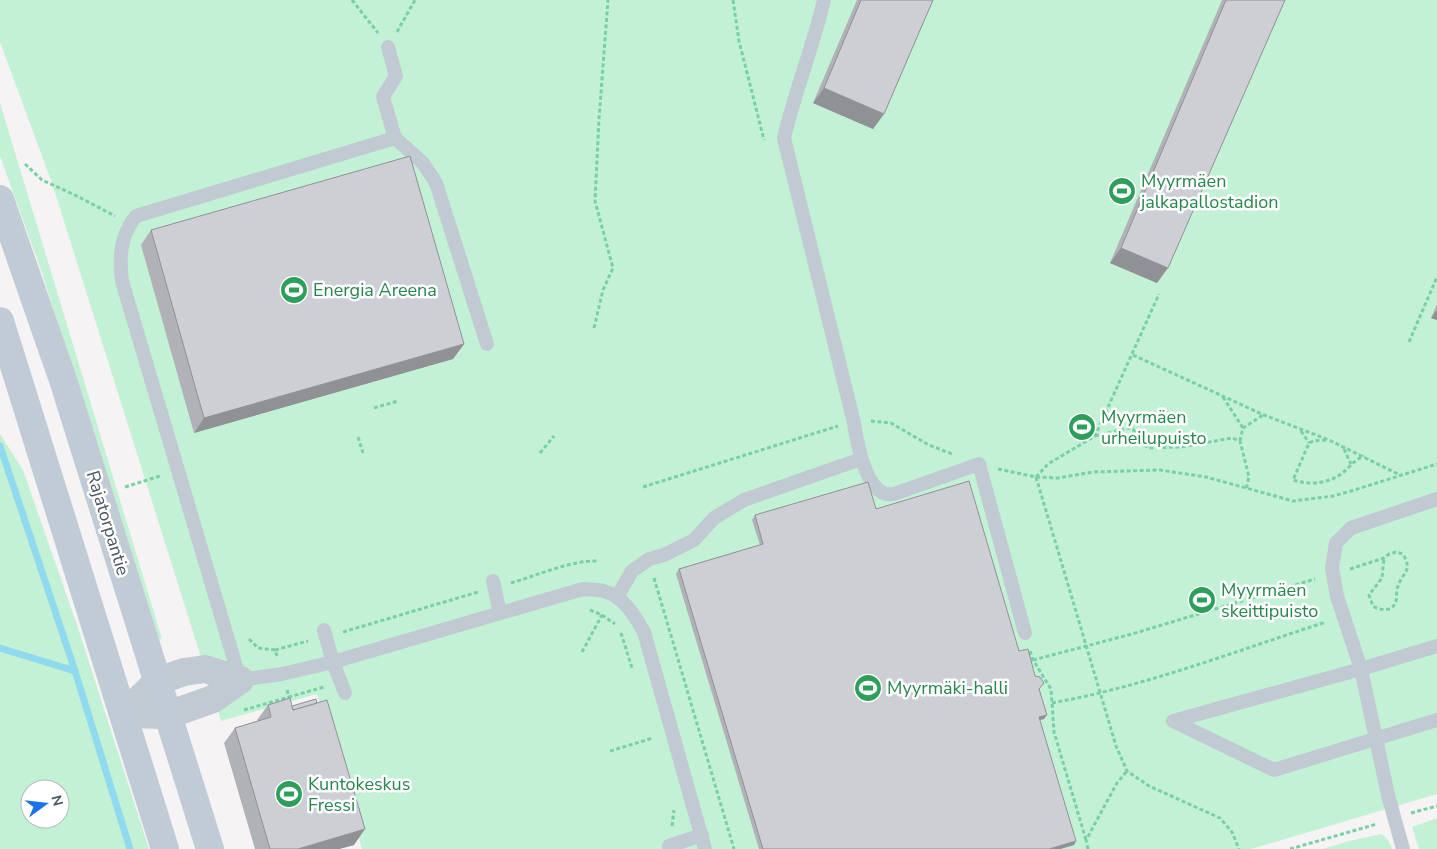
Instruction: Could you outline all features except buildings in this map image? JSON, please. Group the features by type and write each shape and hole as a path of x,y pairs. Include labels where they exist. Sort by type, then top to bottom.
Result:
{"main road":[{"name":"Rajatorpantie","path":"0,199 64,383 210,849"},
{"path":"0,321 165,849"}],"street":[{"path":"124,714 158,681 184,672 205,669 240,680"},
{"path":"124,714 168,715 213,698 240,680"}],"lane":[{"path":"824,0 816,32 787,122 784,138 854,423 861,459 876,488 885,494 894,494 979,464 1025,633"},
{"path":"388,47 396,76 383,97 395,138 422,163 436,183 487,344"},
{"path":"395,138 136,216 123,237 121,248 122,281 240,680 282,674 333,662 583,589 604,591 617,597 633,611 644,632 704,842 672,845"},
{"path":"617,597 632,571 649,559 664,555 694,540 714,518 744,500 861,459"},
{"path":"1403,849 1394,819 1361,669 1338,596 1332,568 1336,543 1351,528 1437,499"},
{"path":"494,584 500,613"},
{"path":"325,633 343,688"},
{"path":"1437,646 1173,721 1274,770 1377,740 1437,720"}],"path":[{"path":"352,0 388,47 415,0"},
{"path":"594,328 603,290 612,268 595,201 608,0"},
{"path":"25,164 42,180 76,195 130,224"},
{"path":"1409,342 1437,277"},
{"path":"1095,436 1160,294"},
{"path":"1133,355 1264,415 1329,440 1400,475"},
{"path":"1223,397 1243,428"},
{"path":"374,408 398,401"},
{"path":"1246,489 1249,477 1240,441 1243,428 1264,415"},
{"path":"643,487 836,427 870,421 892,423 929,445 979,464 1036,477 1058,478 1108,471 1160,470 1206,477 1293,501 1333,496 1437,464"},
{"path":"1036,477 1048,464 1095,436 1128,428 1133,429 1148,448 1181,447 1232,438 1240,441"},
{"path":"1300,430 1310,443"},
{"path":"540,453 554,436"},
{"path":"358,437 363,453"},
{"path":"1329,440 1312,441 1310,443 1293,480 1315,484 1327,481 1341,474 1351,464 1364,456"},
{"path":"1344,448 1351,464"},
{"path":"1036,477 1116,746 1127,771 1149,786 1220,818 1232,832 1239,849"},
{"path":"1033,660 1334,573 1384,558 1396,552 1402,554 1407,562 1407,568 1398,585 1396,601 1389,610 1379,610 1373,606 1369,596 1382,578 1384,558"},
{"path":"246,636 258,648 275,650 325,633 494,584 589,561 597,561"},
{"path":"653,575 734,849"},
{"path":"584,608 602,614 613,622 622,635 633,669"},
{"path":"582,652 602,614"},
{"path":"1052,703 1100,694 1143,682 1344,616"},
{"path":"1025,633 1033,660 1051,689 1054,732 1088,849"},
{"path":"275,650 289,697 343,688"},
{"path":"650,730 656,747"},
{"path":"610,751 653,738"},
{"path":"1086,840 1116,782 1127,771"},
{"path":"1290,849 1437,806"},
{"path":"672,845 674,808"}],"green space":[{"name":"Myyrmäen urheilupuisto","path":"0,0 1437,0 1437,794 1251,849 362,849 317,694 221,721 52,183 0,42"},
{"path":"0,103 162,639 157,640 41,270 0,156"},
{"path":"0,434 23,470 78,628 149,849 0,849"},
{"path":"1437,818 1437,849 1419,849 1412,827"},
{"path":"1382,834 1388,840 1392,849 1323,849 1349,841"}],"waterway":[{"path":"0,446 75,671 130,849"},
{"path":"0,648 75,671"}],"place":[{"name":"Myyrmäen jalkapallostadion","path":"1122,191"},
{"name":"Energia Areena","path":"294,290"},
{"name":"Myyrmäen urheilupuisto","path":"1082,427"},
{"name":"Myyrmäen skeittipuisto","path":"1202,600"},
{"name":"Myyrmäki-halli","path":"868,688"},
{"name":"Kuntokeskus Fressi","path":"289,794"}]}
